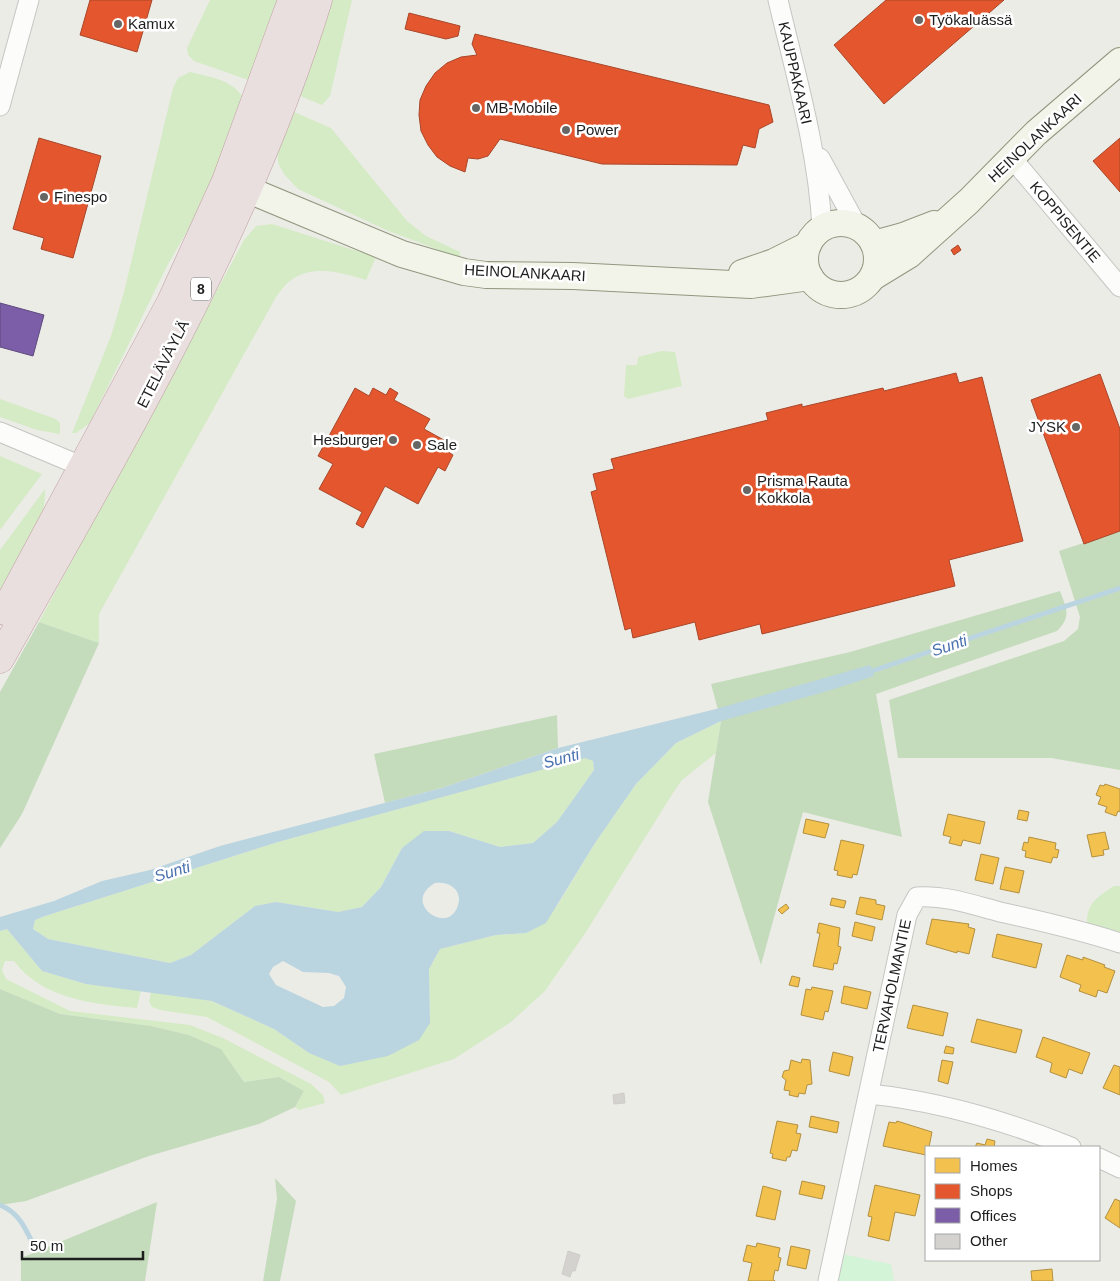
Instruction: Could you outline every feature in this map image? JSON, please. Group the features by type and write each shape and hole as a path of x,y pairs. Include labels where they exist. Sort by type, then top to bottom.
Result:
{"highway":[{"name":"ETELÄVÄYLÄ","path":"0,621 94,471 190,312 237,185 292,0"},
{"name":"ETELÄVÄYLÄ","path":"237,185 293,74 318,0"},
{"name":"ETELÄVÄYLÄ","path":"0,659 94,471"}],"street":[{"path":"0,106 29,0"},
{"name":"KAUPPAKAARI","path":"778,0 813,146 820,195 815,236"},
{"name":"HEINOLANKAARI","path":"873,276 909,255 951,217 1011,156 1120,60"},
{"name":"KAUPPAKAARI","path":"813,146 866,235"},
{"name":"KOPPISENTIE","path":"1011,156 1120,286"},
{"name":"HEINOLANKAARI","path":"237,185 402,254 464,272 486,275 751,285 810,277"},
{"name":"HEINOLANKAARI","path":"866,235 903,236 951,217"},
{"path":"845,223 866,235 878,256 873,276 858,292 842,295 826,292 816,286 806,266 815,236 832,224 845,223"},
{"name":"HEINOLANKAARI","path":"721,283 774,262 815,236"},
{"path":"0,432 94,471"},
{"name":"TERVAHOLMANTIE","path":"828,1281 907,915 917,897 933,896 958,901 1070,926 1120,942"},
{"path":"868,1094 894,1096 996,1120 1068,1146"},
{"path":"1100,1158 1120,1168"}],"green space":[{"path":"210,0 283,0 254,82 194,61 188,55 187,48"},
{"path":"327,0 352,0 330,96 322,105 295,94"},
{"path":"190,72 222,80 235,88 246,101 218,178 167,266 90,423 76,433 72,433 111,336 124,292 173,88 178,78"},
{"path":"292,111 331,128 407,221 426,236 460,252 460,258 386,230 298,189 284,174 278,163 277,149"},
{"path":"272,224 376,257 366,280 328,271 309,272 291,280 276,297 99,614 99,643 39,622 244,240 256,226"},
{"path":"661,351 675,352 682,386 628,399 624,396 626,365 637,365 638,357"},
{"path":"0,399 56,419 60,423 60,434 37,430 0,417"},
{"path":"0,456 42,474 0,530"},
{"path":"45,489 41,517 36,531 0,595 0,550"},
{"path":"1120,531 1120,770 1051,758 898,758 889,700 1064,641 1078,629 1080,617 1059,551"},
{"path":"1060,591 1066,607 1066,616 1062,626 1057,631 876,694 902,837 803,812 761,965 708,802 721,721 711,684 850,652"},
{"path":"39,622 99,643 22,814 0,848 0,692"},
{"path":"557,715 558,748 442,788 385,803 374,754"},
{"path":"721,721 716,753 682,780 586,932 545,991 511,1022 454,1059 341,1095 329,1082 207,1017 160,1010 152,1007 149,1002 151,992 212,1001 274,1029 309,1053 430,1023 429,969 440,949 496,935 526,933 557,906 595,843 636,784 676,743"},
{"path":"586,757 593,761 594,770 557,822 533,843 500,847 449,831 402,848 381,887 362,907 338,912 276,902 255,906 191,955 170,963 48,939 33,929 35,920 45,916 278,842"},
{"path":"1114,886 1120,886 1120,932 1107,933 1087,923 1087,916 1094,901"},
{"path":"7,929 42,971 86,984 141,990 137,1008 86,1001 54,992 39,984 14,961 5,961 2,970 6,979 70,1011 190,1025 223,1038 311,1084 323,1095 325,1103 299,1110 295,1107 304,1091 279,1077 244,1082 221,1049 189,1035 151,1026 60,1014 0,989 0,931"},
{"path":"0,989 60,1014 151,1026 189,1035 221,1049 244,1082 279,1077 304,1091 295,1107 259,1124 149,1156 26,1201 0,1205"},
{"path":"275,1178 296,1201 280,1281 263,1281 277,1199"},
{"path":"157,1202 145,1281 21,1281 21,1258"},
{"path":"842,1254 891,1264 894,1281 836,1281"}],"water":[{"path":"870,665 874,676 721,721 676,743 636,784 595,843 546,923 526,933 496,935 440,949 429,969 430,1023 419,1040 388,1056 340,1066 309,1053 274,1029 212,1001 86,984 42,971 7,929 0,931 0,917 54,901 102,881 150,870 220,846 442,788 558,748 716,709","holes":["585,758 593,761 594,770 557,822 533,843 500,847 449,831 424,831 402,848 381,887 362,907 338,912 276,902 255,906 191,955 170,963 48,939 33,929 35,920 45,916 278,842","435,883 445,883 453,887 459,899 453,914 446,918 430,914 425,907 423,899 426,891","283,961 303,972 329,973 339,976 346,987 344,998 334,1006 323,1007 276,985 269,974 273,967"]}],"building: Homes":[{"path":"1105,784 1120,789 1120,812 1118,811 1116,816 1105,812 1107,807 1098,804 1101,797 1096,795 1100,785 1104,786"},
{"path":"1019,810 1029,812 1027,821 1017,819"},
{"path":"948,814 985,822 980,844 963,840 961,846 949,843 951,837 943,835"},
{"path":"806,819 829,824 825,838 803,833"},
{"path":"1105,832 1109,849 1103,850 1104,855 1092,857 1087,835"},
{"path":"1029,837 1056,843 1055,849 1059,850 1057,858 1053,857 1051,863 1025,857 1026,851 1022,850 1024,842 1028,843"},
{"path":"841,840 864,845 857,875 853,874 852,878 837,875 838,871 834,870"},
{"path":"981,854 999,858 993,884 975,880"},
{"path":"1005,867 1024,871 1019,893 1000,889"},
{"path":"860,897 876,900 876,904 885,906 882,920 856,914"},
{"path":"832,898 846,901 844,908 830,905"},
{"path":"786,904 789,908 782,914 778,910"},
{"path":"932,919 969,924 968,927 975,929 969,954 957,951 957,953 926,944"},
{"path":"855,922 875,927 872,941 852,936"},
{"path":"819,923 840,928 838,946 841,947 837,964 834,963 833,970 813,966 820,933 817,933"},
{"path":"997,934 1042,944 1036,968 992,957"},
{"path":"1067,955 1083,960 1083,957 1115,971 1107,993 1098,990 1096,997 1079,991 1081,985 1060,977"},
{"path":"792,976 800,978 798,987 789,985"},
{"path":"844,986 871,992 867,1009 841,1003"},
{"path":"812,987 833,991 828,1012 825,1011 823,1020 801,1015 806,989 811,990"},
{"path":"913,1005 948,1013 943,1036 907,1028"},
{"path":"977,1019 1022,1030 1016,1053 971,1042"},
{"path":"1043,1037 1090,1053 1082,1074 1069,1069 1066,1078 1050,1072 1052,1063 1036,1057"},
{"path":"946,1046 954,1048 953,1054 944,1053"},
{"path":"833,1052 853,1057 849,1076 829,1071"},
{"path":"802,1059 810,1060 812,1084 807,1085 805,1094 799,1093 798,1097 789,1095 790,1091 784,1090 786,1080 782,1077 784,1071 789,1070 791,1060 801,1063"},
{"path":"942,1060 953,1062 948,1084 938,1081"},
{"path":"1114,1065 1120,1067 1120,1095 1103,1088"},
{"path":"811,1116 839,1122 837,1133 809,1127"},
{"path":"777,1121 798,1125 796,1133 801,1134 797,1151 792,1150 790,1157 787,1157 786,1161 772,1158 773,1154 770,1153"},
{"path":"897,1121 932,1132 929,1146 925,1146 925,1155 883,1146 889,1122 896,1123"},
{"path":"987,1139 995,1141 994,1146 976,1146 977,1143 985,1145"},
{"path":"802,1181 825,1186 822,1199 799,1194"},
{"path":"875,1185 920,1195 915,1216 895,1212 889,1241 868,1236 872,1217 868,1216"},
{"path":"763,1186 781,1191 775,1220 756,1216"},
{"path":"1115,1199 1120,1201 1120,1228 1105,1218"},
{"path":"757,1243 780,1248 778,1257 781,1258 778,1271 775,1270 773,1279 775,1281 748,1281 752,1263 743,1261 747,1245 756,1247"},
{"path":"791,1246 810,1250 806,1269 787,1265"},
{"path":"1052,1269 1053,1281 1032,1281 1031,1271"}],"building: Shops":[{"path":"90,0 152,0 137,52 80,35"},
{"path":"886,0 1004,0 884,104 834,45"},
{"path":"409,13 460,26 458,36 446,39 405,29"},
{"path":"475,34 769,105 773,122 759,129 755,148 743,145 737,165 602,164 500,139 488,156 478,159 468,158 465,172 450,166 437,157 428,145 421,131 420,100 426,86 435,73 447,63 461,57 477,55 472,44"},
{"path":"39,138 101,156 73,258 41,249 44,238 13,229"},
{"path":"1120,138 1120,192 1093,161"},
{"path":"958,245 961,250 954,255 951,250"},
{"path":"956,373 959,383 982,377 1023,541 949,560 955,586 762,634 760,624 699,640 695,622 633,638 631,628 625,630 591,492 597,490 593,474 614,469 611,459 768,420 766,413 802,404 802,407 883,388 884,391"},
{"path":"1100,374 1120,429 1120,531 1084,544 1031,400"},
{"path":"355,388 369,396 373,388 386,395 390,388 398,393 394,400 430,419 424,429 451,444 447,451 453,455 445,471 438,467 418,504 385,486 363,528 356,524 362,512 319,489 333,464 318,456"}],"building: Offices":[{"path":"0,303 44,315 33,356 0,347"}],"building: Other":[{"path":"624,1093 625,1103 614,1104 613,1095"},
{"path":"568,1251 580,1255 575,1271 572,1271 570,1277 562,1274"}],"waterway":[{"name":"Sunti","path":"872,671 1120,588"},
{"path":"0,1205 16,1216 24,1226 33,1244"}],"place":[{"name":"Työkaluässä","path":"919,20"},
{"name":"Kamux","path":"118,24"},
{"name":"MB-Mobile","path":"476,108"},
{"name":"Power","path":"566,130"},
{"name":"Finespo","path":"44,197"},
{"name":"JYSK","path":"1076,427"},
{"name":"Hesburger","path":"393,440"},
{"name":"Sale","path":"417,445"},
{"name":"Prisma Rauta Kokkola","path":"747,490"}]}
